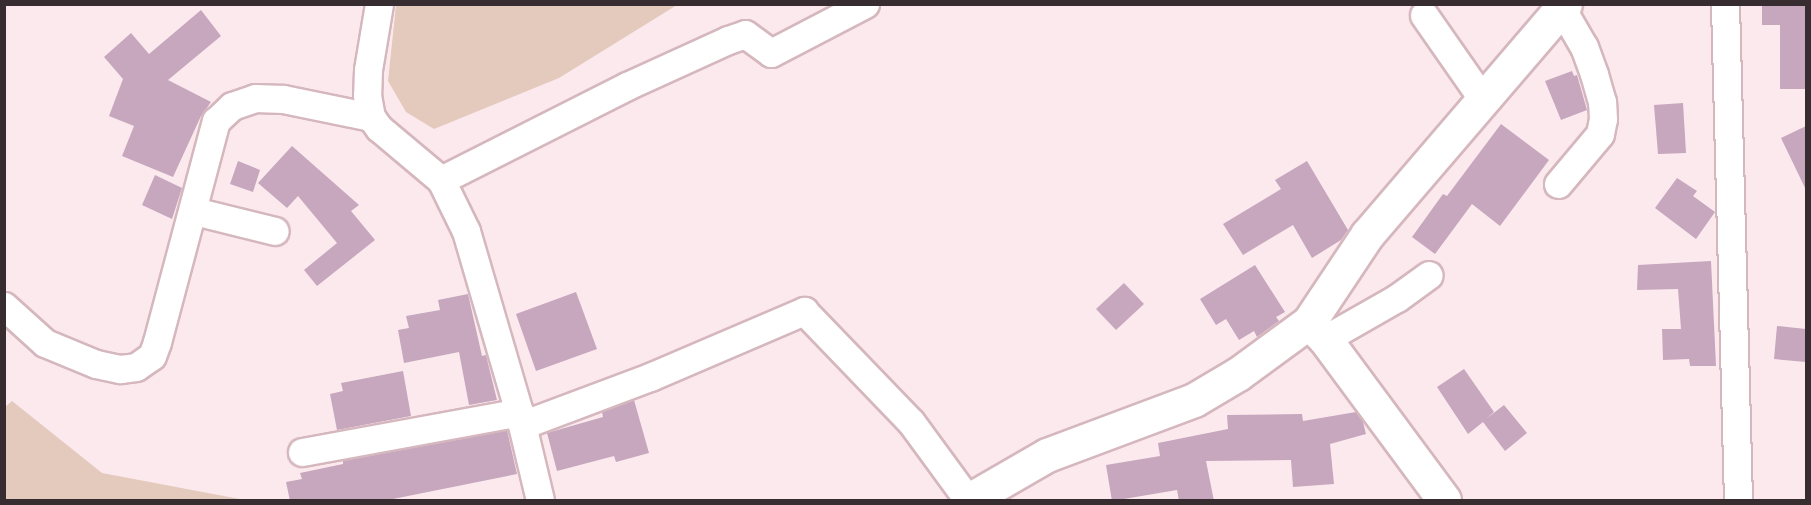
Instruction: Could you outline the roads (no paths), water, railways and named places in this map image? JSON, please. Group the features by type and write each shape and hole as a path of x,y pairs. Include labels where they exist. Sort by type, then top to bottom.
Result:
{"street":[{"path":"379,4 368,70 367,95 372,117 380,128 441,180 466,231 520,418 540,501"},
{"path":"441,180 627,86 728,40 745,34 771,53 865,4"},
{"path":"1725,4 1738,501"},
{"path":"1317,331 1367,235 1563,7 1584,47 1594,74 1602,102 1603,119 1600,134 1558,184"},
{"path":"1424,15 1484,101"},
{"path":"4,306 45,344 96,364 120,369 136,367 152,356 194,210 216,121 232,106 255,98 283,99 372,117"},
{"path":"194,210 275,231"},
{"path":"302,452 520,418 650,377 804,310 910,422 969,501 1047,454 1194,400 1317,331 1397,297 1429,275"},
{"path":"1317,331 1444,501"}]}
